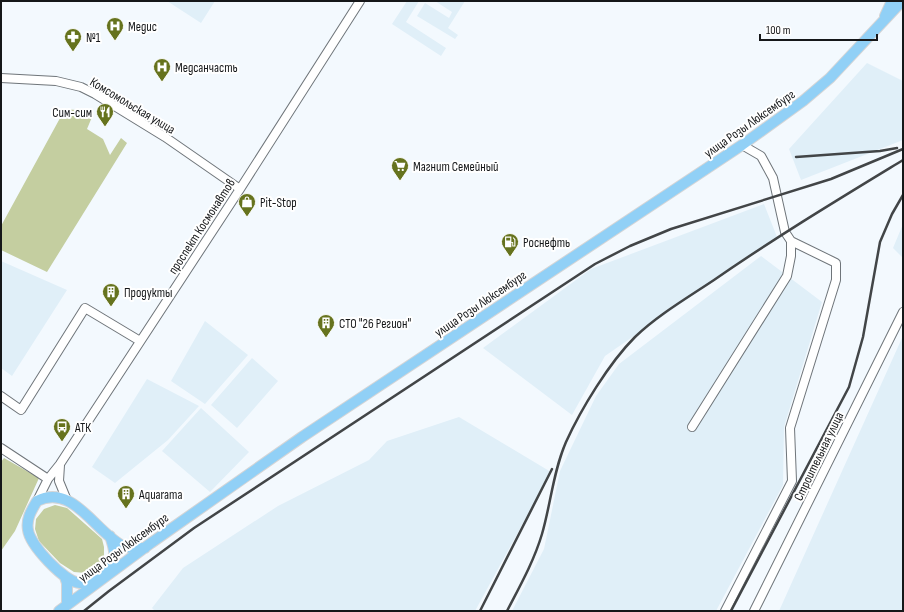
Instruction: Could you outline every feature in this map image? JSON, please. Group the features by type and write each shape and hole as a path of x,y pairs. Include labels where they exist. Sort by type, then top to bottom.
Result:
{"main road":[{"name":"улица Розы Люксембург","path":"59,611 104,577 302,437 742,146 803,101 830,78 898,4"},
{"path":"67,604 67,583 64,577 29,536 28,519 37,501 48,497 66,498 110,536 124,546 145,548"},
{"path":"64,577 79,583 104,577 115,558 110,536"}],"street":[{"name":"проспект Космонавтов","path":"37,501 48,479 60,464 240,189 360,1"},
{"name":"Комсомольская улица","path":"1,78 56,81 80,87 95,94 160,134 240,189"},
{"path":"725,611 792,481 790,428 836,280 836,264 791,241 785,232 772,178 761,156 742,146"},
{"path":"692,427 787,276 791,256 791,241"},
{"path":"1,396 21,410 85,308 140,341"},
{"name":"Строительная улица","path":"754,611 903,312"},
{"path":"1,448 48,479"},
{"path":"60,464 59,481 66,498"}],"shaded area":[{"path":"167,1 215,1 201,23"},
{"path":"407,1 419,1 406,22 446,48 441,56 392,24"},
{"path":"435,1 465,1 448,28 458,35 455,39 417,16 425,3 449,18 452,12"},
{"path":"867,63 903,81 903,140 801,180 789,149"},
{"path":"764,204 777,237 605,356 572,415 483,348 591,269"},
{"path":"903,224 903,258 893,248"},
{"path":"761,256 822,302 784,427 783,485 716,611 512,611 544,549 560,471 596,396 619,364"},
{"path":"1,261 67,290 12,376 1,368"},
{"path":"205,321 248,355 205,404 171,381"},
{"path":"902,338 903,611 779,611"},
{"path":"252,358 278,381 237,428 211,405"},
{"path":"147,379 199,406 168,440 115,483 92,467"},
{"path":"201,408 249,452 210,492 162,451"},
{"path":"459,417 551,472 475,611 155,611 152,608 183,568 278,506 369,460 387,441"}],"green space":[{"path":"65,109 76,110 92,117 87,129 103,139 110,155 121,138 127,143 47,272 1,250 1,226"},
{"path":"4,458 39,478 15,531 1,551 1,462"},
{"path":"55,505 67,508 102,539 104,559 97,569 86,573 74,572 60,563 39,541 35,529 36,519 44,509"}],"railway":[{"path":"796,157 880,151 897,148"},
{"path":"84,611 194,528 595,264 630,246 671,229 831,179 903,149"},
{"path":"507,611 539,544 555,476 566,442 579,415 596,387 625,348 653,321 673,307 784,233 903,160"},
{"path":"731,611 849,387 863,337 880,242 892,214 903,195"},
{"path":"480,611 552,469"}],"place":[{"name":"Медис","path":"115,41"},
{"name":"№1","path":"73,52"},
{"name":"Медсанчасть","path":"162,82"},
{"name":"Сим-сим","path":"105,127"},
{"name":"Магнит Семейный","path":"400,181"},
{"name":"Pit-Stop","path":"247,217"},
{"name":"Роснефть","path":"510,257"},
{"name":"Продукты","path":"111,307"},
{"name":"СТО \"26 Регион\"","path":"326,338"},
{"name":"АТК","path":"62,442"},
{"name":"Aquarama","path":"126,509"}]}
